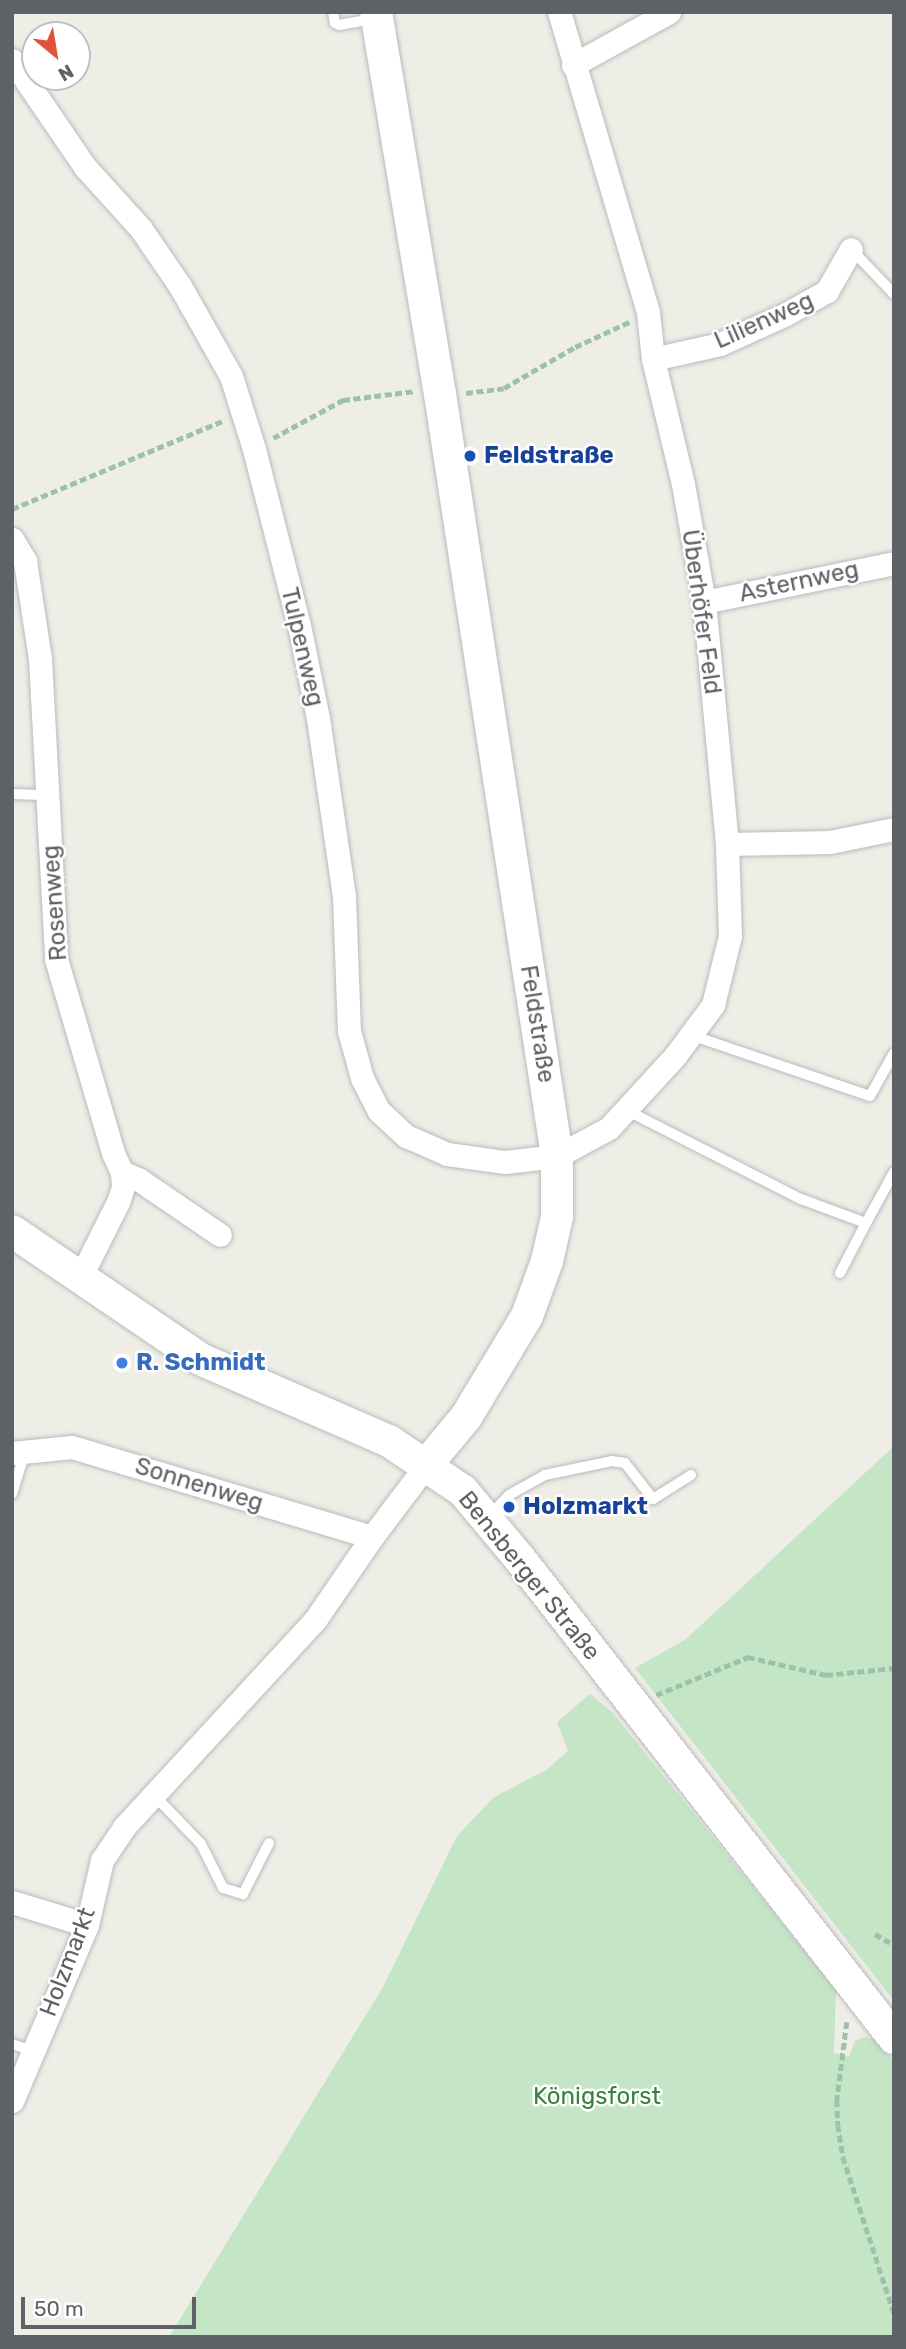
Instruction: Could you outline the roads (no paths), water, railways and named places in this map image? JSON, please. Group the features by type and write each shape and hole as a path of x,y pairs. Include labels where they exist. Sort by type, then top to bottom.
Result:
{"main road":[{"name":"Feldstraße","path":"376,15 440,394 557,1156 557,1217 547,1261 527,1316 466,1417 427,1465"},
{"name":"Bensberger Straße","path":"12,1231 200,1359 389,1441 463,1492 487,1518 894,2038"}],"street":[{"name":"Überhöfer Feld","path":"557,1156 609,1128 691,1035 713,1005 730,936 727,844 704,602 682,484 653,359 648,312 559,12"},
{"path":"573,65 669,12"},
{"name":"Tulpenweg","path":"12,60 85,167 141,229 180,286 218,349 242,413 254,449 299,625 323,745 344,896 349,1031 362,1078 379,1111 406,1136 447,1154 505,1162 557,1156"},
{"name":"Lilienweg","path":"653,359 720,344 827,292 851,250"},
{"name":"Rosenweg","path":"12,539 25,561 27,595 40,659 56,959 113,1153 122,1172"},
{"name":"Asternweg","path":"704,602 894,563"},
{"path":"727,844 830,842 894,828"},
{"path":"80,1278 118,1202 123,1187 122,1172 138,1179 220,1235"},
{"name":"Sonnenweg","path":"19,1453 72,1447 372,1536"},
{"name":"Holzmarkt","path":"12,2101 22,2048 87,1925 102,1860 124,1827 153,1794 315,1620 372,1536 427,1465"},
{"path":"12,1902 87,1925"}],"lane":[{"path":"333,12 335,23 339,25 376,15"},
{"path":"851,250 894,294"},
{"path":"12,794 49,795"},
{"path":"691,1035 870,1096 894,1053"},
{"path":"626,1110 801,1199 866,1223"},
{"path":"840,1273 894,1172"},
{"name":"Sonnenweg","path":"12,1493 19,1453"},
{"path":"487,1518 509,1496 545,1475 612,1461 625,1463 653,1499 691,1475"},
{"path":"153,1794 201,1844 223,1888 243,1894 269,1843"}],"place":[{"name":"Feldstraße","path":"470,456"},
{"name":"R. Schmidt","path":"122,1363"},
{"name":"Holzmarkt","path":"509,1507"}],"park label":[{"name":"Königsforst","path":"597,2097"}]}
